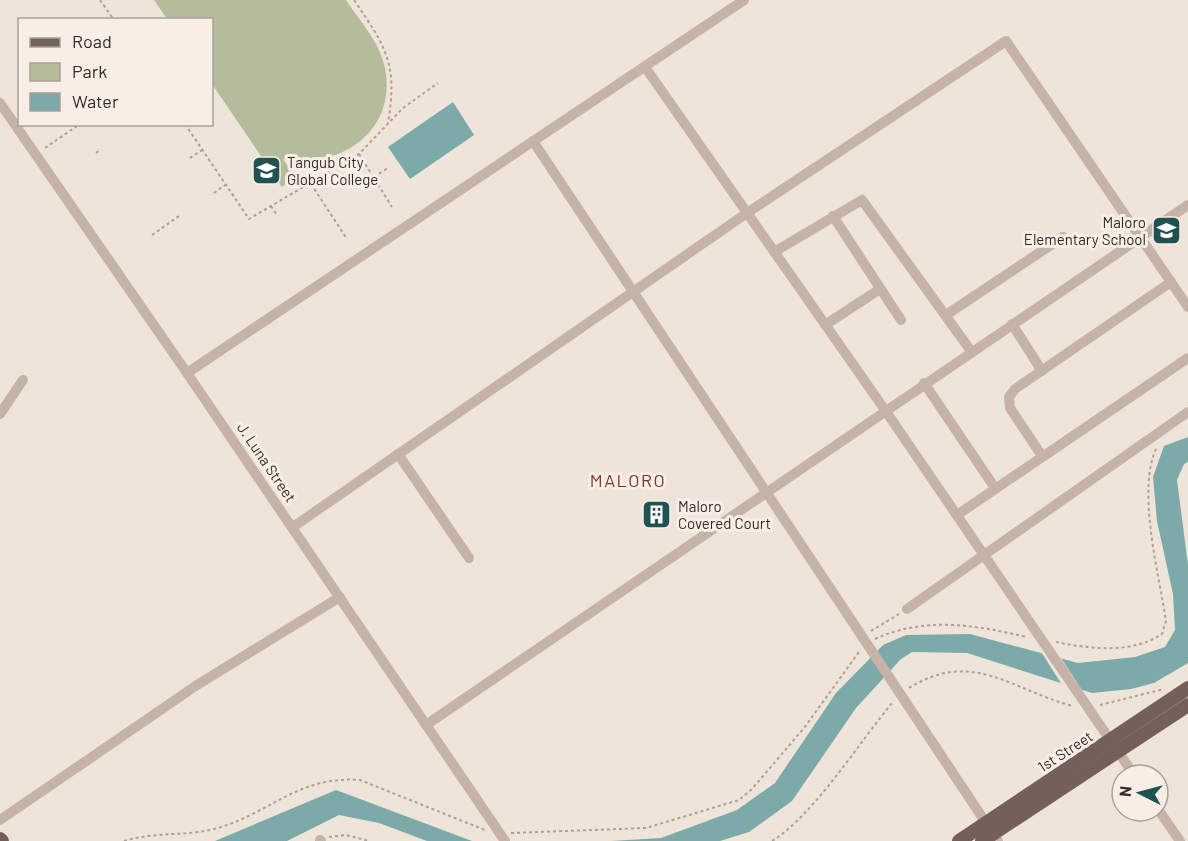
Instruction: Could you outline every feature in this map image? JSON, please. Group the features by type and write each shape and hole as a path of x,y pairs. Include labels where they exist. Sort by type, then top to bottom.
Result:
{"main road":[{"name":"1st Street","path":"959,841 989,835 1115,747 1188,688"},
{"name":"1st Street","path":"1115,747 1188,705"}],"street":[{"path":"187,372 744,0"},
{"path":"293,527 747,213 1006,40 1188,307"},
{"path":"645,67 885,410 1126,763"},
{"name":"J. Luna Street","path":"0,103 187,372 502,837"},
{"path":"533,141 899,691 989,835"},
{"path":"774,252 856,201 865,202 971,351"},
{"path":"426,724 1188,205"},
{"path":"832,216 901,320"},
{"path":"946,315 1063,237"},
{"path":"1042,456 1008,402 1015,389 1171,282"},
{"path":"825,325 880,289"},
{"path":"1012,324 1042,371"},
{"path":"957,515 1188,358"},
{"path":"0,414 23,380"},
{"path":"924,383 995,488"},
{"path":"907,609 1188,412"},
{"path":"398,454 470,558"},
{"path":"0,820 197,685 340,597"},
{"path":"1166,823 1177,840 1188,831"}],"path":[{"path":"100,0 112,18"},
{"path":"354,0 386,51 391,67 391,105 388,123"},
{"path":"186,126 249,219 359,154 417,96 438,83"},
{"path":"47,147 77,126"},
{"path":"96,153 100,150"},
{"path":"190,158 202,150"},
{"path":"359,154 392,207"},
{"path":"374,177 388,168"},
{"path":"328,172 333,179"},
{"path":"311,183 347,239"},
{"path":"214,193 225,185"},
{"path":"271,206 277,215"},
{"path":"152,235 179,216"},
{"path":"865,642 901,629 940,623 979,626 1044,643 1096,648 1152,641 1162,634 1166,621 1150,513 1148,480 1152,457 1159,442"},
{"path":"124,841 142,835 212,830 265,808 320,781 341,778 360,780 502,837 645,828 739,800 752,789 804,728 865,642 907,609"},
{"path":"772,841 796,820 828,784 899,691 937,673 959,671 1000,678 1068,705 1087,707 1136,697 1170,686"},
{"path":"321,841 346,835 369,841"}],"green space":[{"path":"154,0 346,0 373,38 384,64 387,87 383,108 375,126 362,140 345,151 326,158 305,161 283,159 295,177 282,187 213,85 213,18 166,18"}],"water":[{"path":"453,102 474,135 410,179 388,147"},
{"path":"1188,437 1188,462 1184,464 1177,480 1188,565 1188,663 1154,683 1131,689 1092,693 967,653 912,652 901,659 856,708 792,801 749,832 720,841 611,841 661,838 737,810 775,783 836,693 883,645 906,635 970,634 1078,663 1135,657 1165,647 1175,630 1173,594 1157,521 1153,477 1164,446"},
{"path":"336,790 472,841 427,841 379,823 339,815 287,841 215,841"}],"pier":[{"path":"1040,650 1059,655 1082,690 1064,688"}],"place":[{"name":"Tangub City Global College","path":"266,171"},
{"name":"Maloro Elementary School","path":"1167,231"},
{"name":"Maloro Covered Court","path":"657,515"}],"district":[{"name":"MALORO","path":"628,480"}]}
